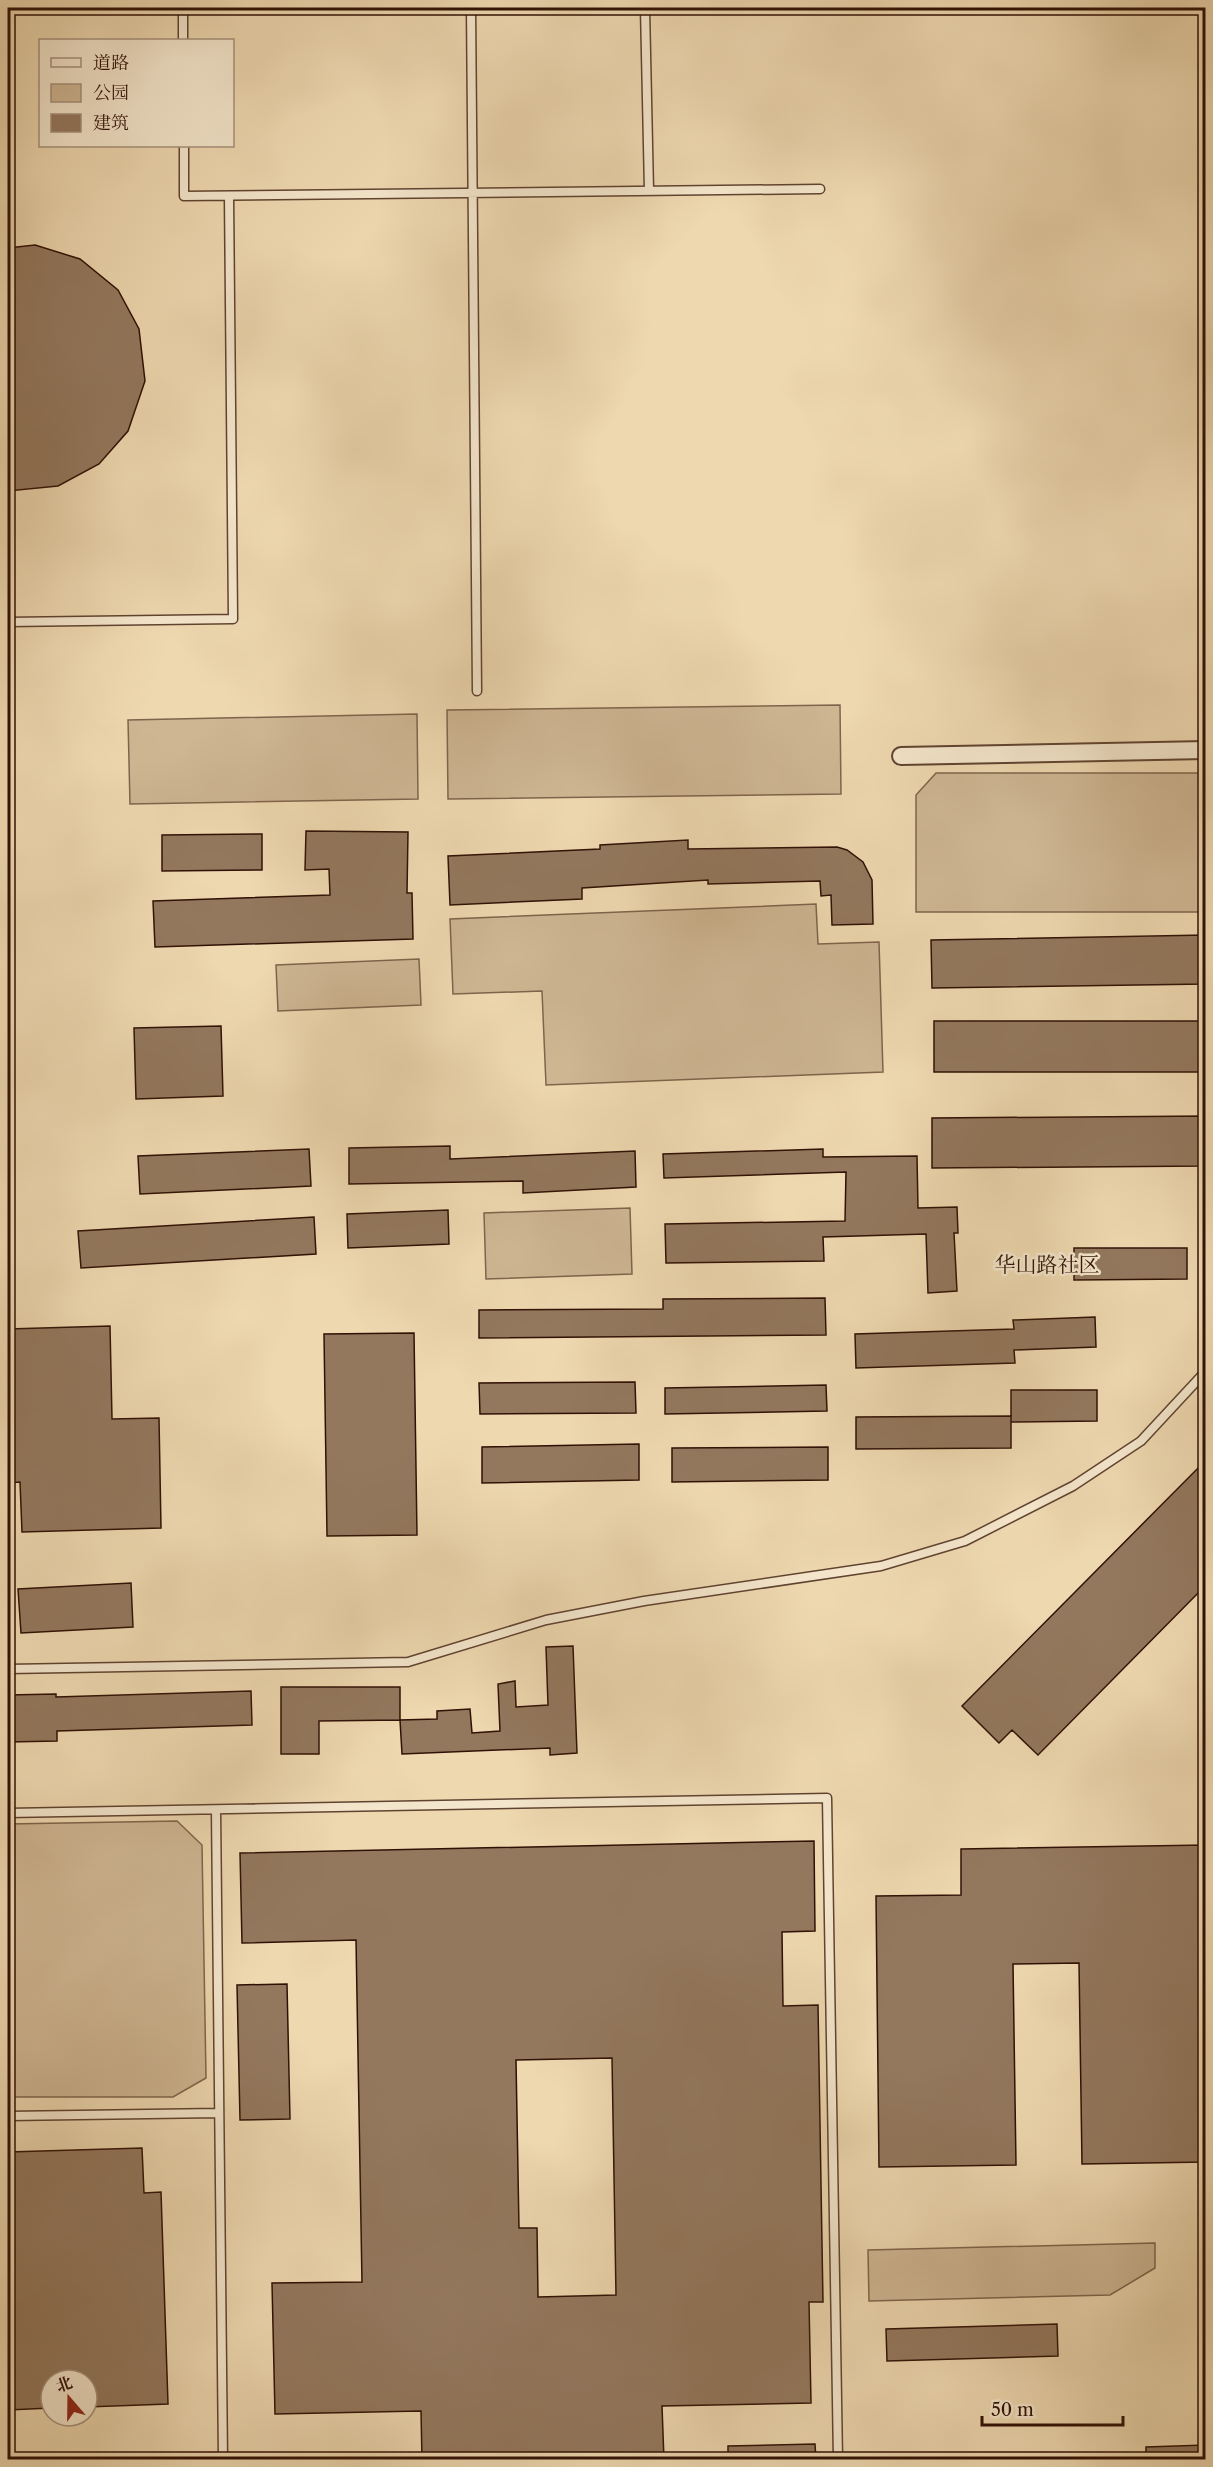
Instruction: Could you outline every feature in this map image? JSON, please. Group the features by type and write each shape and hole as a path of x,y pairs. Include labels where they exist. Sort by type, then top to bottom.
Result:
{"street":[{"path":"901,756 1206,750"}],"lane":[{"path":"183,8 183,39"},
{"path":"471,8 477,691"},
{"path":"645,8 649,191"},
{"path":"184,147 184,196 820,189"},
{"path":"8,622 233,619 229,196"},
{"path":"8,1669 408,1662 546,1620 644,1602 881,1566 965,1541 1073,1486 1141,1441 1206,1371"},
{"path":"8,1813 827,1798 838,2460"},
{"path":"216,1810 223,2460"},
{"path":"8,2116 219,2113"}],"green space":[{"path":"840,705 841,794 448,799 447,710"},
{"path":"417,714 418,799 130,804 128,720"},
{"path":"936,773 1202,773 1202,912 916,912 916,795"},
{"path":"816,904 818,944 879,942 883,1072 546,1085 542,991 453,994 450,919"},
{"path":"419,959 421,1005 278,1011 276,965"},
{"path":"630,1208 632,1274 486,1279 484,1213"},
{"path":"177,1821 202,1845 206,2078 173,2097 8,2097 8,1824"},
{"path":"1155,2243 1155,2268 1110,2295 869,2301 868,2250"}],"building":[{"path":"35,245 80,259 118,290 139,329 145,381 128,431 99,464 58,486 8,491 8,248"},
{"path":"306,831 408,832 407,893 412,893 413,939 155,947 153,901 330,895 329,869 305,870"},
{"path":"262,834 262,870 162,871 162,835"},
{"path":"688,840 688,849 837,847 847,850 863,862 872,880 873,924 832,925 831,895 821,896 820,881 708,884 708,880 582,888 582,899 450,905 448,856 600,849 600,845"},
{"path":"1206,935 1206,984 932,988 931,940"},
{"path":"934,1021 1199,1021 1199,1072 934,1072"},
{"path":"221,1026 223,1096 136,1099 134,1028"},
{"path":"1206,1116 1206,1166 932,1168 932,1118"},
{"path":"450,1146 450,1159 635,1151 636,1187 523,1193 523,1181 349,1184 349,1148"},
{"path":"309,1149 311,1186 140,1194 138,1156"},
{"path":"823,1149 823,1157 917,1156 918,1208 957,1207 958,1233 954,1233 957,1291 928,1293 926,1234 823,1237 824,1261 666,1263 665,1224 845,1221 846,1172 664,1178 663,1154"},
{"path":"448,1210 449,1244 348,1248 347,1214"},
{"path":"314,1217 316,1254 81,1268 78,1231"},
{"path":"1074,1248 1187,1248 1187,1279 1074,1280"},
{"path":"825,1298 826,1335 479,1338 479,1310 663,1309 663,1299"},
{"path":"1095,1317 1096,1347 1014,1350 1015,1363 856,1368 855,1334 1014,1329 1013,1320"},
{"path":"110,1326 112,1419 159,1418 161,1528 22,1532 20,1482 8,1483 8,1329"},
{"path":"414,1333 417,1535 327,1536 324,1334"},
{"path":"635,1382 636,1413 480,1414 479,1383"},
{"path":"826,1385 827,1411 665,1414 665,1388"},
{"path":"1011,1390 1097,1390 1097,1421 1011,1422"},
{"path":"1011,1416 1011,1448 856,1449 856,1417"},
{"path":"639,1444 639,1480 482,1483 482,1447"},
{"path":"828,1447 828,1480 672,1482 672,1448"},
{"path":"1206,1460 1206,1585 1038,1755 1012,1730 999,1743 962,1706"},
{"path":"131,1583 133,1627 21,1633 18,1589"},
{"path":"573,1646 577,1753 550,1755 550,1748 402,1754 400,1720 437,1719 437,1711 470,1709 472,1733 500,1731 498,1684 515,1681 516,1707 548,1705 546,1647"},
{"path":"281,1687 400,1687 400,1720 319,1721 319,1754 281,1754"},
{"path":"251,1691 252,1725 57,1731 57,1741 8,1742 8,1695 56,1694 56,1697"},
{"path":"814,1841 815,1931 782,1932 783,2006 818,2005 823,2302 809,2302 811,2403 662,2406 664,2460 422,2460 421,2411 275,2414 272,2283 362,2282 356,1940 242,1943 240,1853","holes":["612,2058 616,2295 538,2297 537,2228 519,2228 516,2060"]},
{"path":"1206,1845 1206,2162 1082,2164 1079,1963 1013,1964 1016,2165 879,2167 876,1896 961,1895 961,1849"},
{"path":"287,1984 290,2119 240,2120 237,1985"},
{"path":"142,2148 144,2193 161,2192 168,2404 99,2407 99,2368 39,2368 39,2409 8,2410 8,2152"},
{"path":"1057,2324 1058,2356 887,2361 886,2329"},
{"path":"815,2444 816,2460 728,2460 728,2446"},
{"path":"1206,2445 1206,2460 1146,2460 1146,2447"}],"district":[{"name":"华山路社区","path":"1047,1264"}]}
